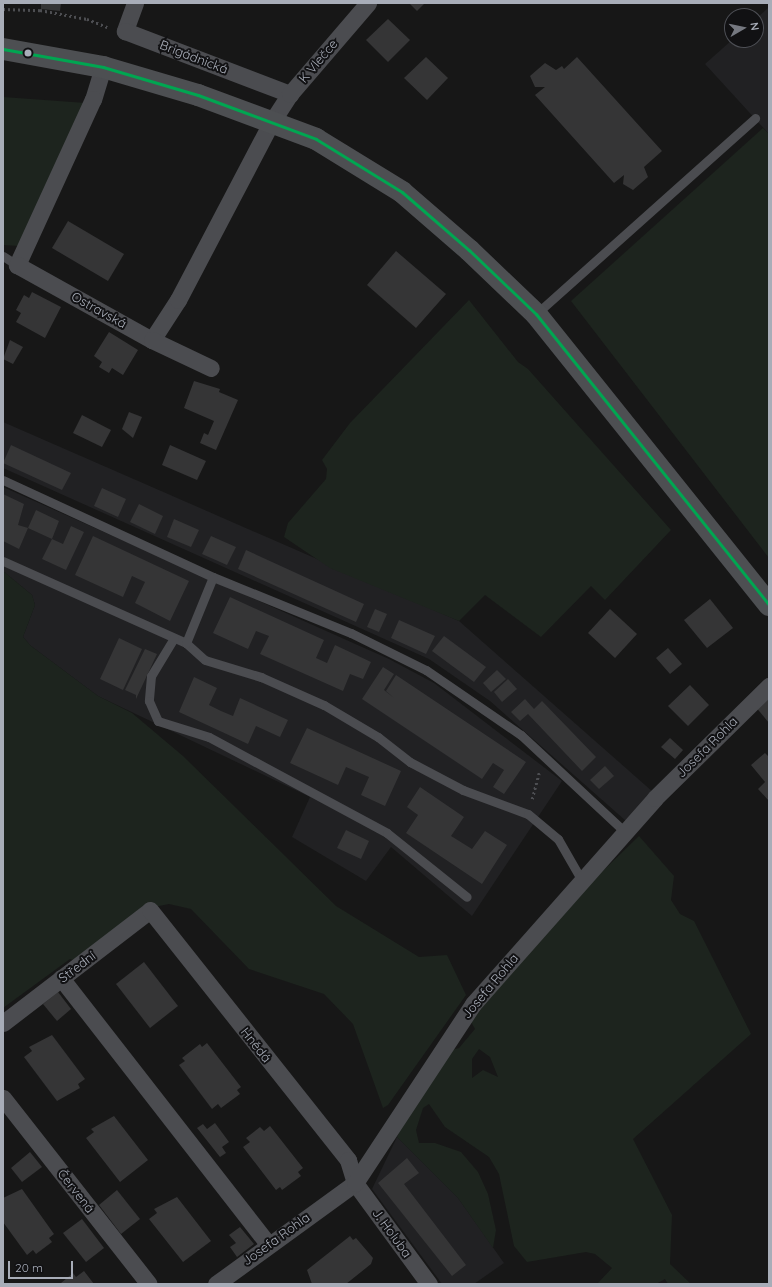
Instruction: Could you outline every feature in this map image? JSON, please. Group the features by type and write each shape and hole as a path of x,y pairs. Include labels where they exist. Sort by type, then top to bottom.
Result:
{"main road":[{"path":"3,48 103,67 198,95 316,140 402,192 469,250 536,314 769,605"}],"street":[{"name":"Brigádnická","path":"135,3 125,31 290,94"},
{"name":"K Vlečce","path":"272,123 290,94 368,3"},
{"path":"17,265 93,99 103,67"},
{"path":"152,340 178,300 272,123"},
{"name":"Ostravská","path":"17,265 152,340 211,368"},
{"name":"Josefa Rohla","path":"216,1284 268,1244 355,1183 473,1004 581,879 626,833 655,798 769,686"},
{"name":"Hnědá","path":"150,910 348,1160 355,1183"},
{"name":"Střední","path":"3,1023 150,910"},
{"path":"61,978 268,1244"},
{"name":"Červená","path":"3,1098 149,1284"},
{"name":"J. Holuba","path":"355,1183 429,1284"}],"lane":[{"path":"536,314 755,118"},
{"path":"3,256 17,265"},
{"path":"3,480 212,577 351,633 426,670 521,735 626,833"},
{"path":"3,561 186,643 205,660 262,677 324,705 378,737 410,762 463,790 528,814 558,839 581,879"},
{"path":"186,643 212,577"},
{"path":"174,638 151,676 149,701 158,721 209,737 387,833 467,897"}],"path":[{"path":"3,9 40,10 87,18 116,30"},
{"path":"528,814 543,757"}],"shaded area":[{"path":"769,7 769,134 705,64 724,47 764,48 764,12"},
{"path":"3,97 86,103 19,246 3,245"},
{"path":"763,128 769,134 769,558 571,301"},
{"path":"469,300 518,362 528,369 671,530 605,600 591,586 541,637 485,595 459,621 330,568 284,537 288,523 326,479 327,469 322,460 350,423"},
{"path":"3,422 459,621 653,792 626,821 490,701 429,659 3,468"},
{"path":"3,487 389,659 434,683 562,781 472,916 391,847 366,881 292,837 310,797 98,696 31,646 23,637 35,605 32,595 3,571"},
{"path":"3,571 32,595 35,605 23,637 31,646 98,696 132,713 183,756 336,906 419,957 447,955 466,995 388,1105 383,1108 353,1024 324,994 249,969 191,909 169,904 154,907 79,962 70,959 3,1008"},
{"path":"639,836 674,876 671,900 680,914 694,921 751,1034 633,1139 672,1215 670,1264 691,1284 668,1284 665,1279 656,1284 586,1284 598,1283 612,1268 595,1254 586,1252 527,1262 514,1246 499,1174 489,1157 445,1127 429,1104 423,1108 416,1130 419,1143 435,1143 461,1152 478,1172 488,1194 496,1230 493,1248 458,1198 397,1137 409,1110 447,1051 459,1048 475,1029 470,1020 578,895","holes":["479,1049 490,1057 498,1077 483,1070 472,1078 472,1059"]},
{"path":"397,1137 458,1198 504,1263 474,1284 442,1284 372,1189"}],"building":[{"path":"41,3 61,3 60,11 41,9"},
{"path":"409,3 425,3 417,11"},
{"path":"388,19 410,40 388,62 366,40"},
{"path":"426,57 448,78 427,100 404,78"},
{"path":"577,57 662,151 644,167 648,177 633,190 623,184 624,175 614,183 535,95 545,87 535,87 530,76 545,63 556,70 562,66 564,69"},
{"path":"68,221 124,254 108,281 52,248"},
{"path":"396,251 446,294 416,328 367,285"},
{"path":"32,292 61,307 45,338 16,322 21,313 16,310 24,295 29,298"},
{"path":"109,332 138,350 123,375 112,368 109,373 99,367 102,362 94,356"},
{"path":"10,340 23,347 13,364 3,359"},
{"path":"194,381 220,389 219,392 238,400 216,450 200,443 204,433 208,435 214,421 184,408"},
{"path":"129,412 142,417 133,438 122,429"},
{"path":"82,415 111,430 102,447 73,433"},
{"path":"11,445 71,473 62,490 3,463"},
{"path":"170,445 206,461 197,480 162,465"},
{"path":"102,488 126,499 118,517 94,506"},
{"path":"3,494 24,504 18,525 28,528 19,549 3,541"},
{"path":"139,504 163,516 155,534 130,522"},
{"path":"36,510 59,521 52,539 28,528"},
{"path":"174,519 199,530 191,547 167,537"},
{"path":"71,526 84,532 66,570 42,559 52,539 63,544"},
{"path":"93,536 189,581 170,621 135,603 145,582 132,576 123,597 75,575"},
{"path":"211,536 236,547 227,565 202,554"},
{"path":"246,550 364,604 356,622 238,569"},
{"path":"230,597 324,640 316,658 327,663 335,645 371,662 363,679 350,674 343,691 260,654 269,636 256,631 248,649 213,633"},
{"path":"710,599 733,628 707,648 684,620"},
{"path":"375,609 387,614 379,632 367,627"},
{"path":"610,609 637,634 615,658 588,633"},
{"path":"399,620 435,636 426,654 391,638"},
{"path":"444,636 486,667 474,682 432,651"},
{"path":"119,638 142,649 123,690 100,679"},
{"path":"668,648 682,664 670,674 656,658"},
{"path":"145,649 157,654 136,699 136,695 125,690"},
{"path":"383,667 394,674 384,690 394,698 386,691 396,675 526,762 504,794 493,787 504,770 493,763 482,779 362,699"},
{"path":"497,670 506,679 491,692 483,683"},
{"path":"194,677 217,688 209,705 221,711 233,716 240,698 288,720 280,737 256,726 248,744 179,712"},
{"path":"508,679 517,689 502,702 494,692"},
{"path":"690,685 709,705 688,726 668,706"},
{"path":"769,695 769,723 755,706"},
{"path":"525,699 534,709 542,701 596,757 582,771 528,714 520,721 511,712"},
{"path":"307,728 401,771 385,806 361,795 369,777 346,767 338,785 290,763"},
{"path":"670,738 683,750 675,759 661,747"},
{"path":"765,753 769,757 769,801 758,789 765,782 751,765"},
{"path":"605,766 614,776 599,789 590,780"},
{"path":"420,787 464,817 451,836 472,849 485,831 507,845 482,884 406,833 418,815 407,807"},
{"path":"346,830 369,841 361,859 337,848"},
{"path":"144,962 178,1006 150,1028 116,984"},
{"path":"58,992 71,1009 57,1021 43,1004"},
{"path":"52,1035 85,1079 78,1084 80,1088 57,1101 24,1057 32,1051 29,1047"},
{"path":"207,1043 241,1087 237,1090 240,1094 221,1108 218,1104 212,1109 179,1065 185,1061 182,1058 200,1044 202,1047"},
{"path":"114,1116 148,1160 120,1182 86,1138 94,1132 91,1129"},
{"path":"215,1123 229,1142 222,1147 226,1153 220,1157 197,1128 203,1124 207,1129"},
{"path":"270,1126 303,1168 298,1172 301,1176 282,1190 280,1187 276,1190 243,1147 250,1142 246,1138 260,1127 264,1131"},
{"path":"30,1152 42,1167 22,1182 11,1168"},
{"path":"407,1158 419,1173 404,1184 466,1265 452,1276 378,1183"},
{"path":"22,1189 54,1234 49,1238 52,1242 36,1254 33,1250 27,1255 3,1222 3,1198"},
{"path":"117,1190 140,1219 121,1234 99,1205"},
{"path":"177,1197 211,1241 183,1262 149,1219 157,1213 154,1209"},
{"path":"82,1219 104,1248 86,1262 63,1233"},
{"path":"240,1227 254,1244 237,1257 230,1247 236,1243 229,1235"},
{"path":"350,1236 353,1240 356,1238 373,1258 371,1264 346,1284 312,1284 307,1270"},
{"path":"84,1271 94,1284 61,1283 73,1273 76,1277"}],"transit line":[{"path":"3,49 103,67 198,95 316,139 402,192 469,250 536,314 769,605"}]}
